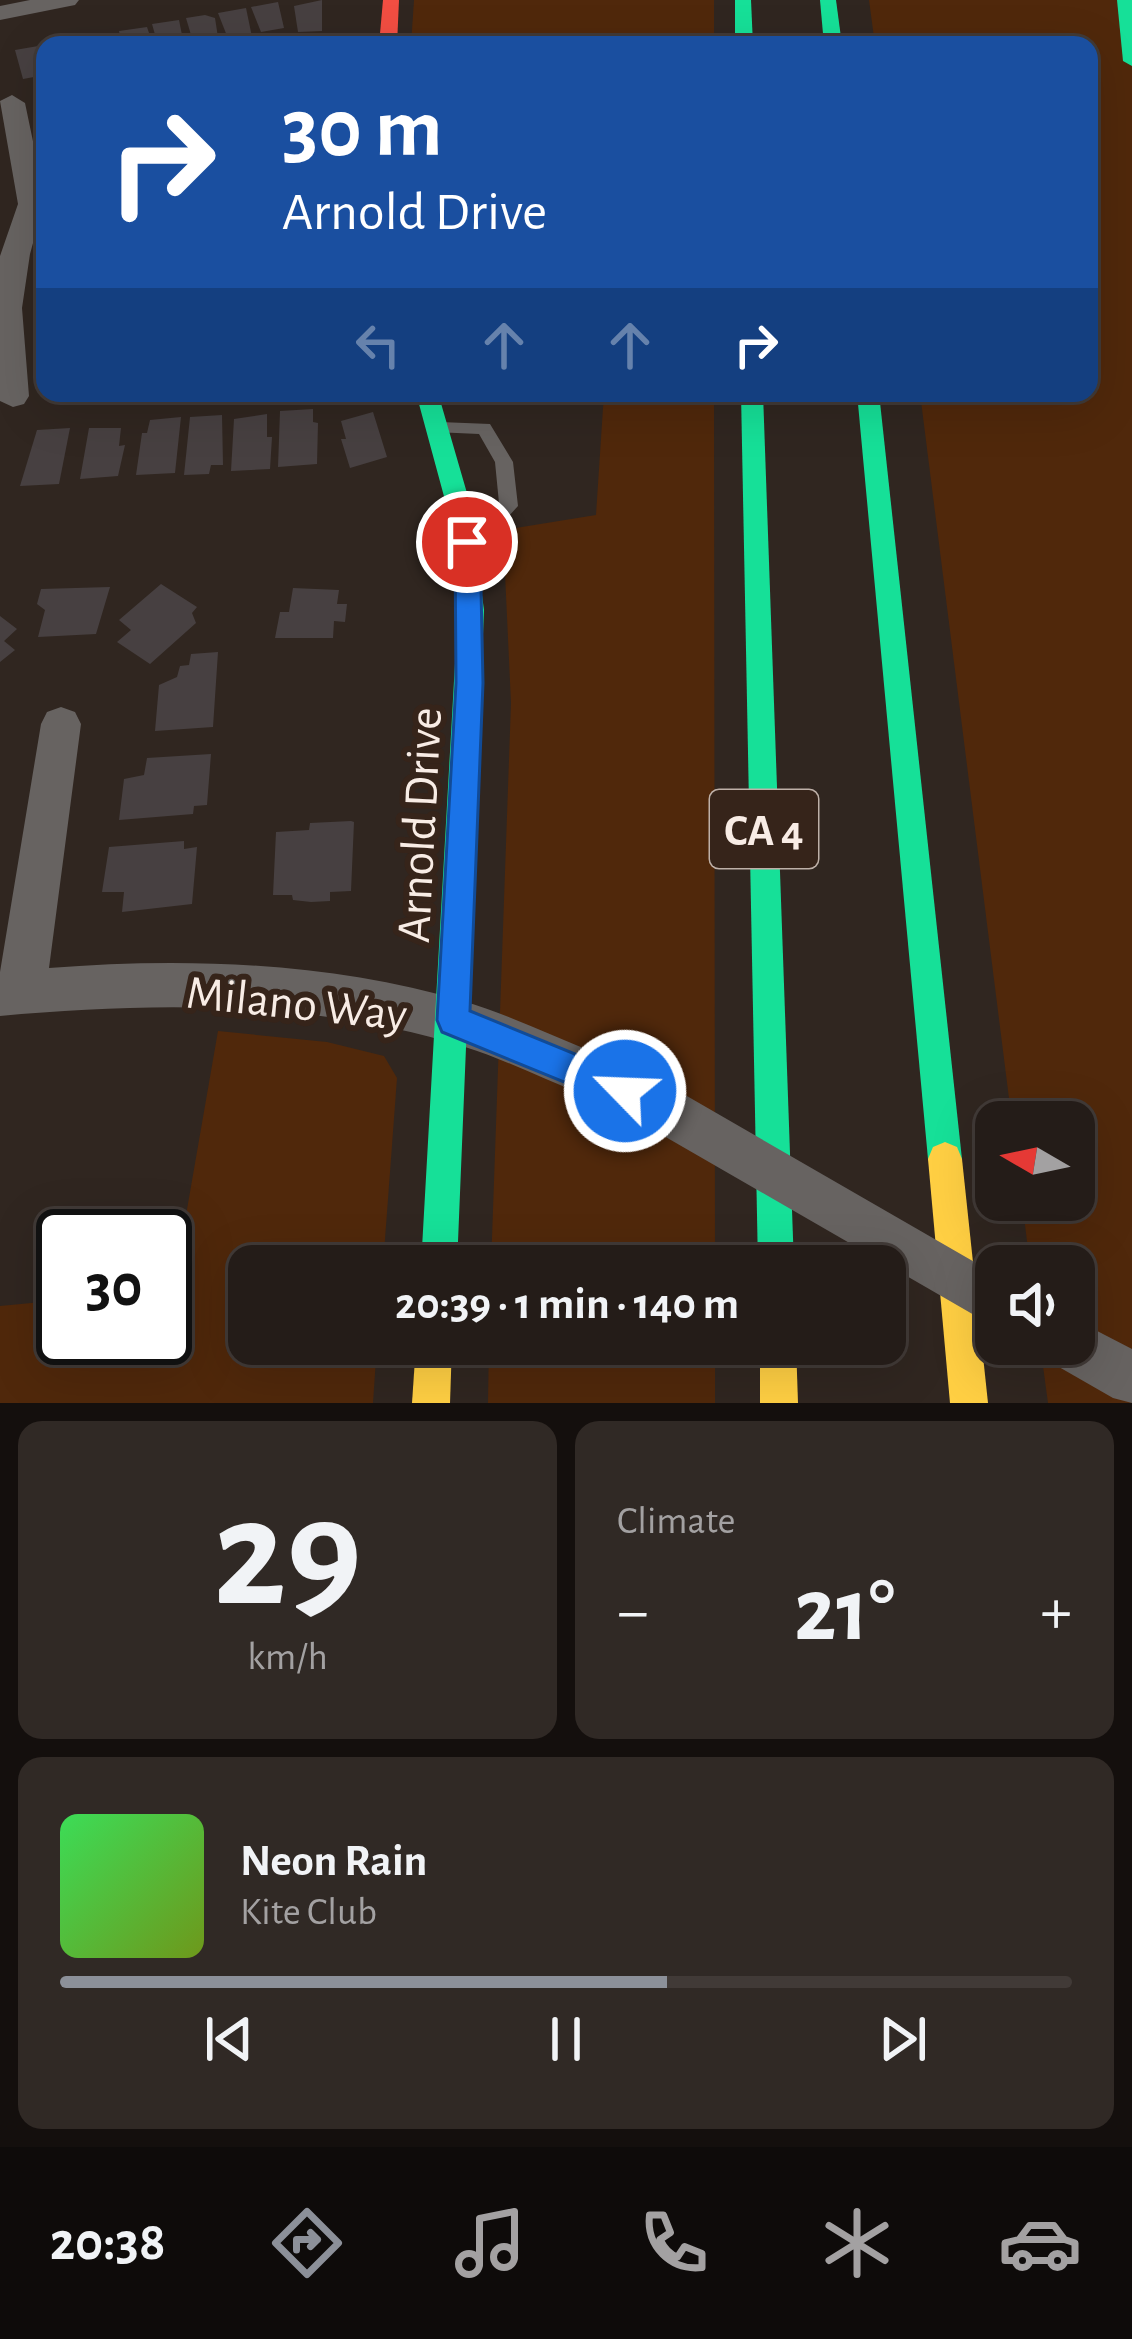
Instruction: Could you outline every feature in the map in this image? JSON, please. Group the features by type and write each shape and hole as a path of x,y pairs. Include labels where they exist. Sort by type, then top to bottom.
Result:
{"main road":[{"path":"389,36 392,0"},
{"path":"743,0 744,36"},
{"path":"829,0 832,36"},
{"path":"1128,8 1132,61"},
{"name":"Arnold Drive","path":"430,402 464,519 471,610 440,1245"},
{"name":"CA 4","path":"752,402 775,1245"},
{"path":"869,402 969,1403"},
{"path":"431,1403 433,1365"},
{"path":"778,1365 779,1403"}],"street":[{"path":"0,13 67,0"},
{"path":"20,395 8,308 15,254 32,204 6,104 36,99"},
{"path":"11,993 61,724"},
{"name":"Milano Way","path":"11,993 243,988 300,992 453,1020 665,1110 975,1288"},
{"path":"1095,1358 1132,1379"}],"lane":[{"path":"440,428 484,428 505,463 509,506 500,513 464,519"}],"shaded area":[{"path":"414,0 714,0 714,36 412,36"},
{"path":"869,0 1125,0 1132,61 1132,1403 1048,1403 1043,1365 1095,1365 1095,1245 1027,1245 1025,1221 1095,1221 1095,1101 1009,1101 921,402 1098,402 1098,36 874,36"},
{"path":"603,402 714,402 715,1245 492,1245 511,703 503,530 596,515"},
{"path":"218,1031 327,1042 384,1056 397,1078 385,1245 228,1245 228,1365 376,1365 373,1403 0,1403 0,1306 36,1303 36,1365 192,1365 192,1209 187,1209"},
{"path":"489,1365 715,1365 715,1403 488,1403"}],"building":[{"path":"322,0 322,31 298,32 294,6"},
{"path":"278,2 284,28 261,32 251,7"},
{"path":"246,8 252,36 227,36 218,13"},
{"path":"186,18 215,18 218,36 191,36"},
{"path":"179,20 182,36 155,36 152,24"},
{"path":"147,27 150,36 120,36 119,31"},
{"path":"36,46 36,77 23,79 15,50"},
{"path":"313,409 313,422 318,423 317,464 278,467 280,411"},
{"path":"373,412 387,457 350,468 341,421"},
{"path":"267,414 267,437 272,437 270,469 231,471 234,419"},
{"path":"222,415 223,465 211,465 209,474 184,475 190,417"},
{"path":"181,417 175,473 136,475 142,433 147,433 150,420"},
{"path":"70,428 59,484 20,486 37,430"},
{"path":"89,428 121,428 119,446 125,445 118,476 80,479"},
{"path":"161,584 197,607 192,613 196,623 150,664 117,642 131,630 119,620"},
{"path":"110,587 96,634 38,637 45,610 37,604 41,589"},
{"path":"293,588 339,590 337,604 347,604 345,622 334,621 333,638 275,638 280,612 289,612"},
{"path":"0,616 17,629 4,641 15,650 0,662"},
{"path":"218,652 213,727 155,731 159,685 177,677 180,666 189,665 191,654"},
{"path":"211,754 207,805 194,806 193,814 119,820 124,779 144,775 147,758"},
{"path":"351,821 351,891 330,892 330,901 311,902 273,895 276,832 309,830 310,823"},
{"path":"184,841 184,849 197,847 192,904 122,912 124,892 102,892 109,847"}],"traffic: fast":[{"path":"743,0 744,36"},
{"path":"828,0 832,36"},
{"path":"1125,0 1132,61"},
{"path":"430,402 457,500 471,610 440,1245"},
{"path":"752,402 775,1245"},
{"path":"869,402 945,1159"}],"traffic: slow":[{"path":"945,1159 969,1403"},
{"path":"431,1403 433,1365"},
{"path":"778,1365 779,1403"}],"traffic: jam":[{"path":"389,36 391,0"}],"route":[{"path":"467,542 470,683 453,1020 625,1091"}]}
